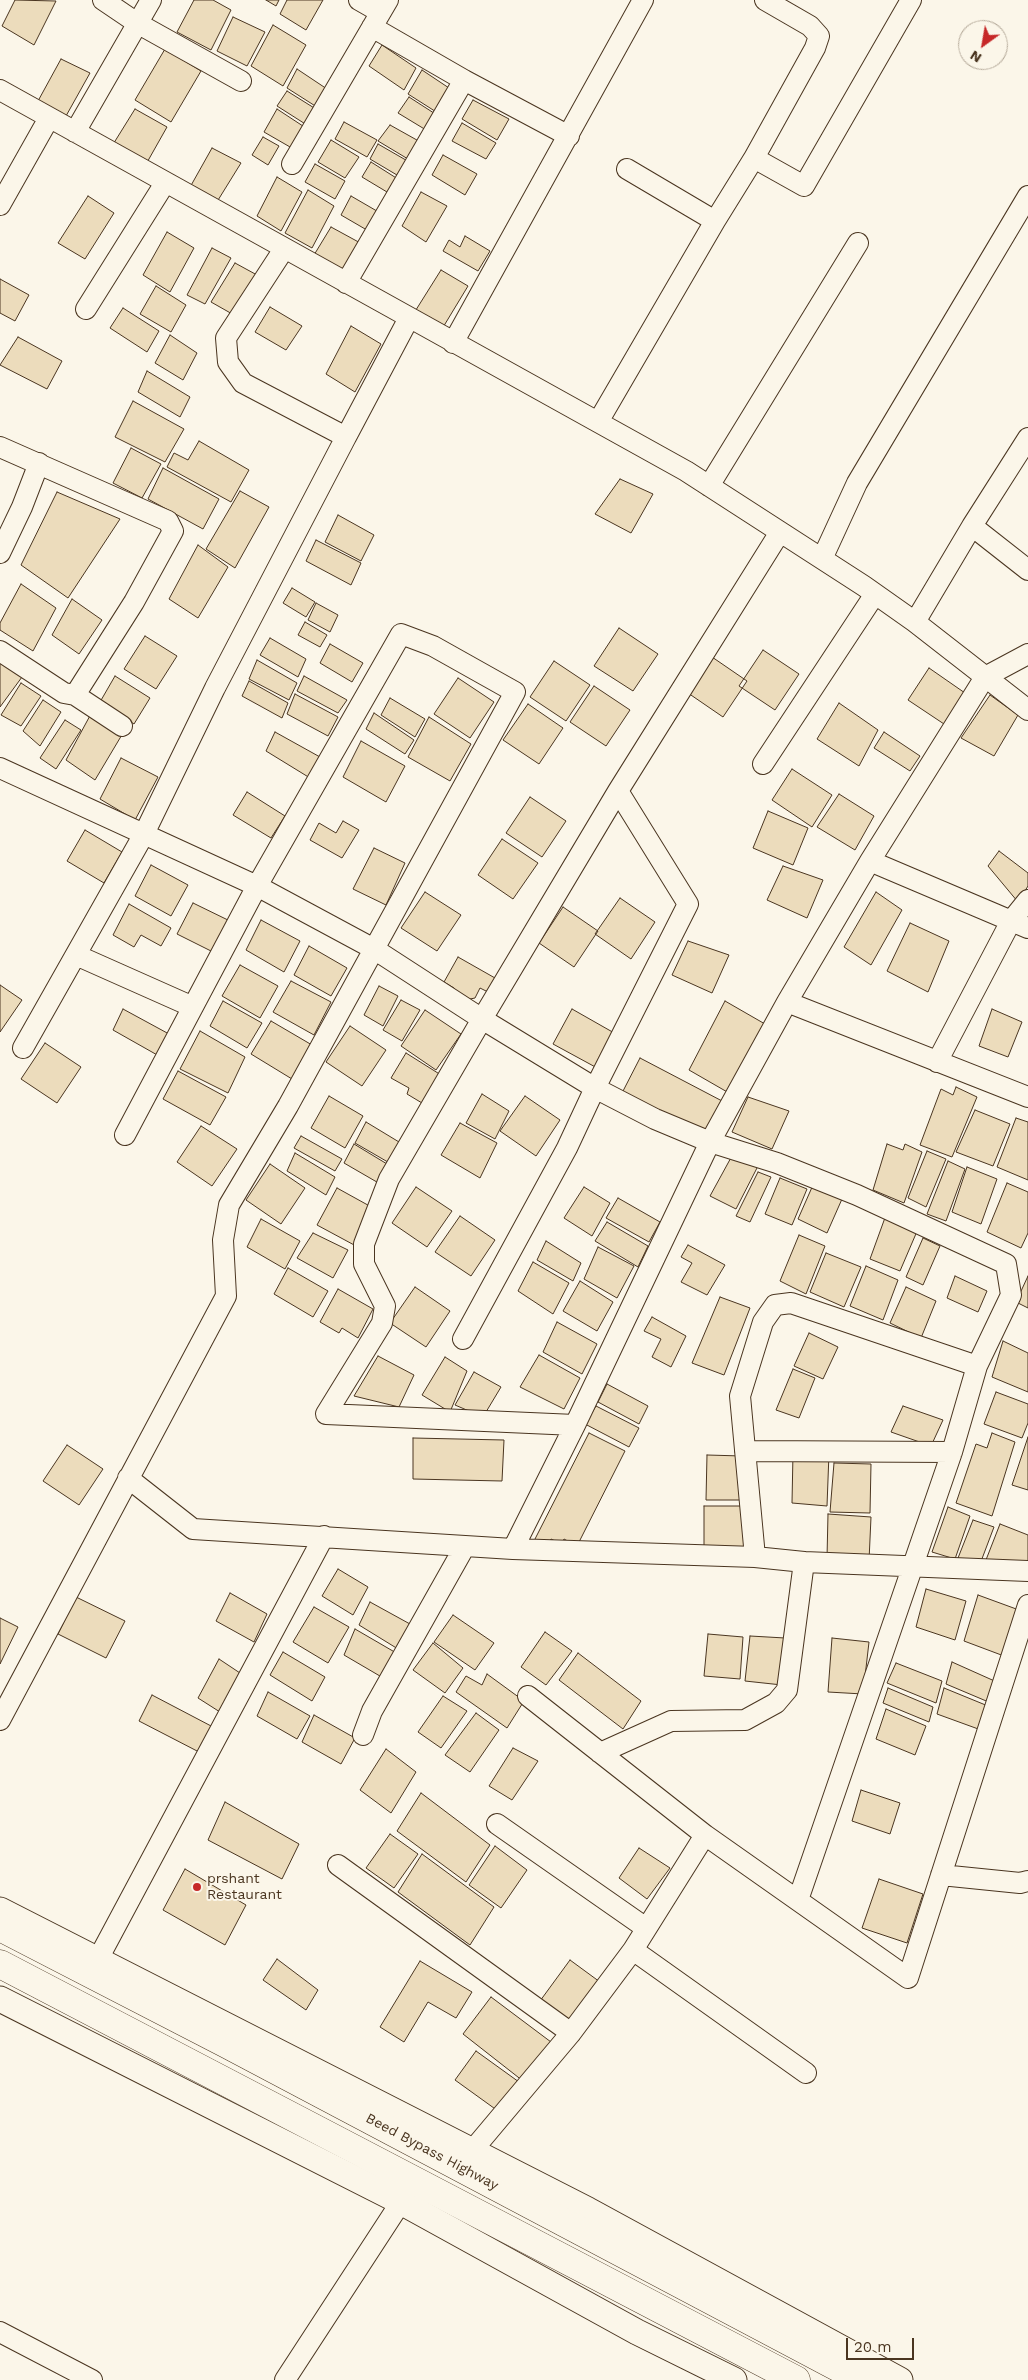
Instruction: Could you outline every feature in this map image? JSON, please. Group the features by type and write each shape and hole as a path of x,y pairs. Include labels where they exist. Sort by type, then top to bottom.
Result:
{"highway":[{"name":"Beed Bypass Highway","path":"0,1927 473,2164 778,2325 862,2380"},
{"path":"0,1964 460,2203 754,2370 796,2380"}],"street":[{"path":"103,0 137,23 241,81"},
{"path":"75,132 151,0"},
{"path":"359,0 380,13 464,80 569,136"},
{"path":"453,343 643,0"},
{"path":"598,422 715,220 754,158 815,48 819,36 810,26 765,0"},
{"path":"754,158 804,186 911,0"},
{"path":"292,164 380,13"},
{"path":"346,283 464,80"},
{"path":"0,90 598,422 709,486 915,622 1028,710"},
{"path":"0,205 49,118"},
{"path":"627,169 715,220"},
{"path":"86,309 165,183"},
{"path":"822,559 857,484 1023,218 1028,196"},
{"path":"709,486 858,243"},
{"path":"284,249 226,338 228,362 243,383 346,437"},
{"path":"23,1048 144,834 215,688 409,318"},
{"path":"915,622 972,526 1028,438"},
{"path":"0,447 39,462 168,521 173,531 134,602 75,695"},
{"path":"0,553 4,532 39,462"},
{"path":"972,526 1028,570"},
{"path":"575,1425 326,1414 382,1323 385,1306 364,1264 364,1244 389,1179 618,791 780,532"},
{"path":"763,764 875,594"},
{"path":"0,1720 74,1585 89,1552 226,1296 223,1240 229,1205 288,1106 515,692 433,646 401,634 257,886 125,1135"},
{"path":"0,651 64,693 75,695 122,726"},
{"path":"513,1549 575,1425 710,1142 787,1002 870,862 985,677 1028,654"},
{"path":"0,768 257,886 374,949 482,1019 595,1088 655,1119 710,1142 777,1163 856,1195 1006,1264 1011,1295 977,1366 952,1452 914,1566 798,1900"},
{"path":"463,1339 567,1148 595,1088 688,904 618,791"},
{"path":"870,862 1019,925"},
{"path":"938,1062 1019,925 1028,900"},
{"path":"76,955 193,1007"},
{"path":"787,1002 1028,1097"},
{"path":"755,1557 740,1396 763,1322 775,1305 791,1304 977,1366"},
{"path":"745,1451 952,1452"},
{"path":"128,1478 193,1529 513,1549 755,1557 804,1562 1028,1571"},
{"path":"97,1961 324,1536"},
{"path":"363,1735 372,1712 465,1546"},
{"path":"600,1753 671,1721 745,1720 776,1703 787,1690 804,1562"},
{"path":"528,1696 705,1835 908,1978 1028,1605"},
{"path":"497,1824 646,1928"},
{"path":"0,1910 473,2164 633,1950 705,1835"},
{"path":"338,1865 572,2033"},
{"path":"941,1875 1020,1884 1028,1881"},
{"path":"633,1950 806,2073"},
{"path":"0,1999 401,2202 637,2332 734,2380"},
{"path":"285,2380 401,2202"},
{"path":"778,2325 900,2380"},
{"path":"2,2337 84,2378"}],"building":[{"path":"15,0 56,1 34,45 2,26"},
{"path":"194,0 213,0 231,10 211,50 177,32"},
{"path":"266,0 279,0 276,6"},
{"path":"287,0 323,0 306,30 280,14"},
{"path":"233,17 265,32 247,66 217,51"},
{"path":"273,25 306,45 283,86 251,66"},
{"path":"382,45 416,68 404,90 369,66"},
{"path":"165,49 201,71 171,122 135,100"},
{"path":"61,59 90,73 66,116 38,101"},
{"path":"297,69 330,91 320,109 287,88"},
{"path":"422,70 455,92 441,115 408,94"},
{"path":"287,91 319,111 310,127 277,106"},
{"path":"409,97 440,117 431,133 398,113"},
{"path":"473,100 509,119 497,140 462,119"},
{"path":"135,109 167,127 145,166 112,146"},
{"path":"277,109 309,130 297,151 264,132"},
{"path":"344,122 377,140 367,157 335,139"},
{"path":"462,123 496,143 486,159 452,141"},
{"path":"390,125 424,144 413,162 378,141"},
{"path":"263,137 279,146 268,165 252,155"},
{"path":"331,140 359,157 345,178 318,162"},
{"path":"378,144 411,163 402,178 370,159"},
{"path":"212,148 241,163 215,205 189,189"},
{"path":"443,155 477,174 465,195 432,175"},
{"path":"371,162 401,181 392,195 362,177"},
{"path":"315,164 345,181 335,199 305,182"},
{"path":"277,177 302,192 281,231 257,216"},
{"path":"308,190 334,206 312,248 285,233"},
{"path":"421,192 447,206 426,242 402,226"},
{"path":"88,196 114,213 85,259 58,243"},
{"path":"351,196 382,214 372,233 341,215"},
{"path":"331,227 364,245 346,274 314,255"},
{"path":"167,232 194,248 170,292 143,275"},
{"path":"465,236 490,251 478,271 443,251 449,240 460,247"},
{"path":"212,248 231,258 205,304 187,295"},
{"path":"235,263 257,275 234,315 211,302"},
{"path":"441,270 468,286 442,329 414,313"},
{"path":"0,279 29,295 15,321 0,313"},
{"path":"156,286 186,305 171,332 140,314"},
{"path":"270,307 302,326 286,350 255,332"},
{"path":"123,308 159,331 147,352 110,328"},
{"path":"351,326 381,344 355,392 326,374"},
{"path":"170,335 197,353 183,380 155,363"},
{"path":"18,337 62,361 47,389 0,365"},
{"path":"147,371 190,397 180,417 138,392"},
{"path":"133,401 184,429 165,462 115,437"},
{"path":"199,441 249,470 231,502 167,467 174,453 188,460"},
{"path":"131,448 161,464 142,498 113,483"},
{"path":"163,468 219,499 203,529 148,499"},
{"path":"620,479 653,494 631,533 595,514"},
{"path":"240,491 269,507 235,568 206,549"},
{"path":"57,492 120,519 68,598 21,565"},
{"path":"338,515 374,535 361,561 325,542"},
{"path":"316,540 361,563 351,585 306,561"},
{"path":"198,545 228,567 198,618 169,599"},
{"path":"21,584 56,608 33,651 0,630 0,623"},
{"path":"292,588 315,602 306,617 283,603"},
{"path":"72,599 102,620 79,654 52,635"},
{"path":"316,603 338,615 330,632 308,620"},
{"path":"305,622 327,635 320,647 298,635"},
{"path":"619,628 658,654 633,691 594,666"},
{"path":"145,636 177,656 156,689 124,669"},
{"path":"270,638 306,659 298,677 260,655"},
{"path":"330,644 363,663 352,682 320,663"},
{"path":"763,650 799,674 775,710 739,686"},
{"path":"712,657 747,681 723,717 688,693"},
{"path":"257,660 297,683 289,700 249,679"},
{"path":"0,661 22,677 0,707"},
{"path":"554,661 590,685 566,721 530,697"},
{"path":"929,668 965,693 947,726 908,700"},
{"path":"115,676 150,698 134,724 100,702"},
{"path":"304,676 347,700 338,713 297,691"},
{"path":"458,678 494,702 470,738 434,714"},
{"path":"249,681 288,703 282,718 242,696"},
{"path":"21,683 41,696 21,726 1,715"},
{"path":"594,686 630,710 606,746 570,722"},
{"path":"295,694 338,717 328,736 287,714"},
{"path":"990,695 1018,715 994,756 961,738"},
{"path":"390,698 425,719 415,737 381,715"},
{"path":"43,700 61,712 40,746 23,731"},
{"path":"839,703 878,730 859,766 817,739"},
{"path":"528,704 563,728 539,764 503,740"},
{"path":"92,712 123,733 95,780 66,760"},
{"path":"374,713 414,740 405,754 366,729"},
{"path":"429,717 471,744 450,781 408,757"},
{"path":"65,720 81,730 56,769 40,758"},
{"path":"275,732 320,757 310,778 266,751"},
{"path":"884,732 920,756 910,771 874,748"},
{"path":"361,741 405,766 386,802 343,777"},
{"path":"121,758 158,777 135,820 100,799"},
{"path":"792,769 832,795 812,827 772,800"},
{"path":"247,792 285,816 271,838 233,815"},
{"path":"839,794 874,816 855,850 817,827"},
{"path":"530,797 566,821 542,857 506,833"},
{"path":"768,811 808,828 793,865 753,848"},
{"path":"343,821 359,830 342,858 310,840 319,823 336,833"},
{"path":"85,830 122,852 104,883 67,861"},
{"path":"502,839 538,863 513,899 478,875"},
{"path":"374,848 405,863 386,905 353,889"},
{"path":"999,851 1028,873 1028,886 1018,902 988,866"},
{"path":"151,865 188,885 171,916 135,896"},
{"path":"783,866 823,880 807,918 767,900"},
{"path":"425,892 461,915 437,951 401,928"},
{"path":"876,892 902,910 871,965 844,947"},
{"path":"620,898 655,922 631,959 595,934"},
{"path":"193,903 232,922 215,953 177,934"},
{"path":"129,904 171,928 161,946 141,935 134,947 113,935"},
{"path":"563,907 598,931 574,967 539,943"},
{"path":"261,920 300,941 284,972 246,950"},
{"path":"910,923 949,941 928,992 887,971"},
{"path":"688,941 729,955 712,993 672,975"},
{"path":"309,946 347,968 331,996 294,975"},
{"path":"458,957 495,978 488,992 480,988 475,998 465,1000 456,994 454,988 444,982"},
{"path":"240,965 278,986 260,1018 222,996"},
{"path":"291,981 331,1002 314,1035 273,1012"},
{"path":"0,985 22,1000 0,1032"},
{"path":"379,986 398,996 383,1026 364,1015"},
{"path":"401,1000 420,1010 402,1041 383,1030"},
{"path":"223,1001 262,1023 247,1048 210,1026"},
{"path":"725,1001 765,1024 729,1093 689,1070"},
{"path":"123,1009 169,1034 159,1056 113,1030"},
{"path":"572,1009 616,1034 599,1069 553,1044"},
{"path":"992,1009 1022,1022 1008,1057 979,1046"},
{"path":"425,1010 461,1034 436,1070 401,1046"},
{"path":"271,1021 312,1045 292,1079 251,1054"},
{"path":"350,1026 386,1050 362,1086 326,1062"},
{"path":"200,1031 245,1057 228,1093 180,1069"},
{"path":"45,1043 81,1067 57,1103 21,1079"},
{"path":"406,1053 441,1075 422,1103 407,1094 409,1088 391,1078"},
{"path":"640,1058 724,1102 708,1136 622,1093"},
{"path":"178,1071 226,1097 210,1125 163,1099"},
{"path":"956,1087 977,1097 952,1157 920,1145 941,1089 953,1095"},
{"path":"482,1094 509,1111 495,1139 466,1123"},
{"path":"329,1096 363,1116 345,1148 311,1128"},
{"path":"525,1096 560,1120 536,1156 500,1131"},
{"path":"748,1097 789,1111 772,1149 732,1132"},
{"path":"975,1110 1010,1124 993,1166 956,1152"},
{"path":"1016,1118 1028,1122 1028,1180 997,1167"},
{"path":"366,1122 404,1145 393,1165 355,1143"},
{"path":"460,1123 497,1143 480,1178 441,1155"},
{"path":"201,1126 237,1149 212,1186 177,1162"},
{"path":"301,1136 342,1159 335,1171 294,1148"},
{"path":"354,1144 392,1167 382,1185 344,1163"},
{"path":"887,1144 903,1150 905,1144 922,1152 904,1203 873,1190"},
{"path":"927,1151 946,1159 926,1207 908,1198"},
{"path":"295,1153 335,1177 326,1195 287,1171"},
{"path":"733,1154 758,1166 736,1209 710,1196"},
{"path":"948,1161 965,1169 946,1221 927,1214"},
{"path":"270,1164 305,1188 281,1224 246,1200"},
{"path":"967,1167 997,1179 981,1224 952,1212"},
{"path":"758,1172 771,1177 750,1222 736,1216"},
{"path":"780,1178 807,1189 792,1225 765,1214"},
{"path":"1007,1183 1028,1192 1028,1233 1021,1248 987,1232"},
{"path":"813,1185 842,1199 827,1233 798,1219"},
{"path":"416,1187 452,1211 427,1247 392,1223"},
{"path":"584,1187 610,1203 592,1236 564,1218"},
{"path":"337,1188 375,1209 356,1246 317,1225"},
{"path":"618,1198 660,1222 649,1242 606,1218"},
{"path":"886,1215 918,1229 900,1271 870,1259"},
{"path":"460,1216 495,1240 471,1276 435,1252"},
{"path":"261,1219 300,1241 285,1269 247,1247"},
{"path":"607,1222 648,1246 638,1267 595,1241"},
{"path":"313,1233 348,1250 333,1278 297,1258"},
{"path":"799,1235 825,1246 806,1294 780,1281"},
{"path":"923,1238 940,1246 923,1285 906,1277"},
{"path":"546,1241 581,1263 573,1281 537,1260"},
{"path":"688,1245 725,1265 707,1295 681,1282 692,1263 681,1257"},
{"path":"598,1247 634,1266 617,1298 584,1279"},
{"path":"826,1253 861,1267 844,1307 810,1292"},
{"path":"533,1262 569,1283 553,1314 518,1291"},
{"path":"866,1266 898,1280 883,1320 850,1306"},
{"path":"288,1268 328,1291 313,1317 274,1294"},
{"path":"955,1276 987,1291 978,1312 947,1298"},
{"path":"1028,1276 1028,1308 1016,1302"},
{"path":"580,1281 613,1302 597,1331 563,1311"},
{"path":"415,1287 450,1311 426,1347 390,1323"},
{"path":"906,1287 936,1301 921,1338 890,1323"},
{"path":"338,1289 373,1309 358,1338 342,1328 339,1333 320,1322"},
{"path":"720,1297 750,1308 724,1375 692,1363"},
{"path":"652,1317 686,1336 671,1367 652,1357 661,1339 644,1331"},
{"path":"557,1322 597,1344 582,1374 543,1352"},
{"path":"809,1333 838,1347 823,1379 794,1366"},
{"path":"1003,1341 1028,1353 1028,1392 992,1377"},
{"path":"539,1355 580,1378 564,1409 520,1387"},
{"path":"378,1356 414,1375 399,1407 354,1396"},
{"path":"445,1357 467,1371 450,1412 422,1395"},
{"path":"793,1369 815,1378 799,1418 776,1410"},
{"path":"474,1372 501,1387 483,1417 455,1405"},
{"path":"607,1384 648,1406 639,1424 598,1402"},
{"path":"996,1392 1028,1404 1028,1423 1022,1438 984,1424"},
{"path":"596,1406 639,1428 629,1447 585,1424"},
{"path":"903,1406 943,1420 931,1446 891,1432"},
{"path":"589,1433 625,1451 577,1546 564,1539 561,1544 551,1539 548,1545 535,1539"},
{"path":"992,1433 1015,1442 992,1516 956,1503 976,1444 987,1448"},
{"path":"1028,1437 1028,1490 1012,1485"},
{"path":"413,1438 504,1440 502,1481 413,1479"},
{"path":"67,1445 103,1469 79,1505 43,1481"},
{"path":"793,1453 829,1453 827,1506 792,1503"},
{"path":"707,1455 742,1456 745,1500 706,1500"},
{"path":"834,1463 871,1464 870,1513 830,1512"},
{"path":"704,1506 746,1506 743,1554 704,1552"},
{"path":"948,1507 970,1516 955,1559 932,1552"},
{"path":"828,1514 871,1517 869,1561 827,1558"},
{"path":"973,1520 994,1527 980,1564 958,1558"},
{"path":"1000,1524 1028,1535 1028,1567 984,1565"},
{"path":"338,1569 368,1587 353,1615 322,1596"},
{"path":"926,1589 966,1601 955,1640 916,1627"},
{"path":"230,1593 267,1614 254,1642 216,1621"},
{"path":"978,1595 1019,1610 1004,1656 964,1641"},
{"path":"76,1597 125,1621 106,1658 58,1634"},
{"path":"370,1602 410,1624 398,1649 359,1625"},
{"path":"314,1607 349,1627 328,1663 293,1642"},
{"path":"453,1615 494,1643 475,1670 434,1642"},
{"path":"0,1618 18,1627 0,1664"},
{"path":"355,1629 398,1654 385,1679 344,1655"},
{"path":"545,1632 572,1651 546,1685 521,1667"},
{"path":"708,1634 743,1637 740,1679 704,1676"},
{"path":"750,1636 785,1638 782,1685 745,1681"},
{"path":"832,1638 869,1642 863,1694 828,1692"},
{"path":"433,1643 463,1668 445,1693 413,1670"},
{"path":"283,1652 325,1677 312,1701 270,1675"},
{"path":"578,1653 641,1701 623,1729 559,1680"},
{"path":"219,1659 240,1673 220,1712 198,1698"},
{"path":"952,1662 999,1683 991,1703 946,1684"},
{"path":"896,1663 942,1681 936,1703 887,1683"},
{"path":"487,1674 524,1701 507,1728 456,1692 466,1676 482,1685"},
{"path":"888,1688 933,1707 929,1722 883,1703"},
{"path":"944,1688 988,1706 981,1730 937,1714"},
{"path":"268,1692 310,1716 297,1739 257,1716"},
{"path":"152,1695 213,1727 199,1752 139,1721"},
{"path":"443,1696 467,1711 441,1748 418,1732"},
{"path":"886,1709 926,1726 915,1755 876,1739"},
{"path":"476,1713 499,1730 470,1772 445,1755"},
{"path":"314,1715 355,1738 341,1764 302,1742"},
{"path":"513,1748 538,1761 512,1800 489,1786"},
{"path":"386,1749 416,1772 391,1813 360,1790"},
{"path":"861,1790 900,1803 890,1834 852,1821"},
{"path":"421,1793 490,1845 466,1882 397,1831"},
{"path":"225,1802 299,1844 282,1879 208,1840"},
{"path":"390,1834 418,1854 394,1888 366,1868"},
{"path":"495,1846 527,1870 501,1908 469,1885"},
{"path":"639,1848 670,1868 647,1899 619,1878"},
{"path":"422,1854 494,1907 470,1945 398,1892"},
{"path":"185,1869 246,1905 225,1945 163,1910"},
{"path":"879,1879 923,1894 907,1943 862,1928"},
{"path":"277,1959 318,1990 306,2010 263,1980"},
{"path":"570,1960 600,1982 571,2022 540,2001"},
{"path":"420,1961 472,1992 456,2018 428,2002 404,2042 380,2027"},
{"path":"491,1997 555,2045 523,2081 463,2034"},
{"path":"476,2051 519,2082 498,2111 455,2080"}],"place":[{"name":"prshant Restaurant","path":"197,1887"}]}
